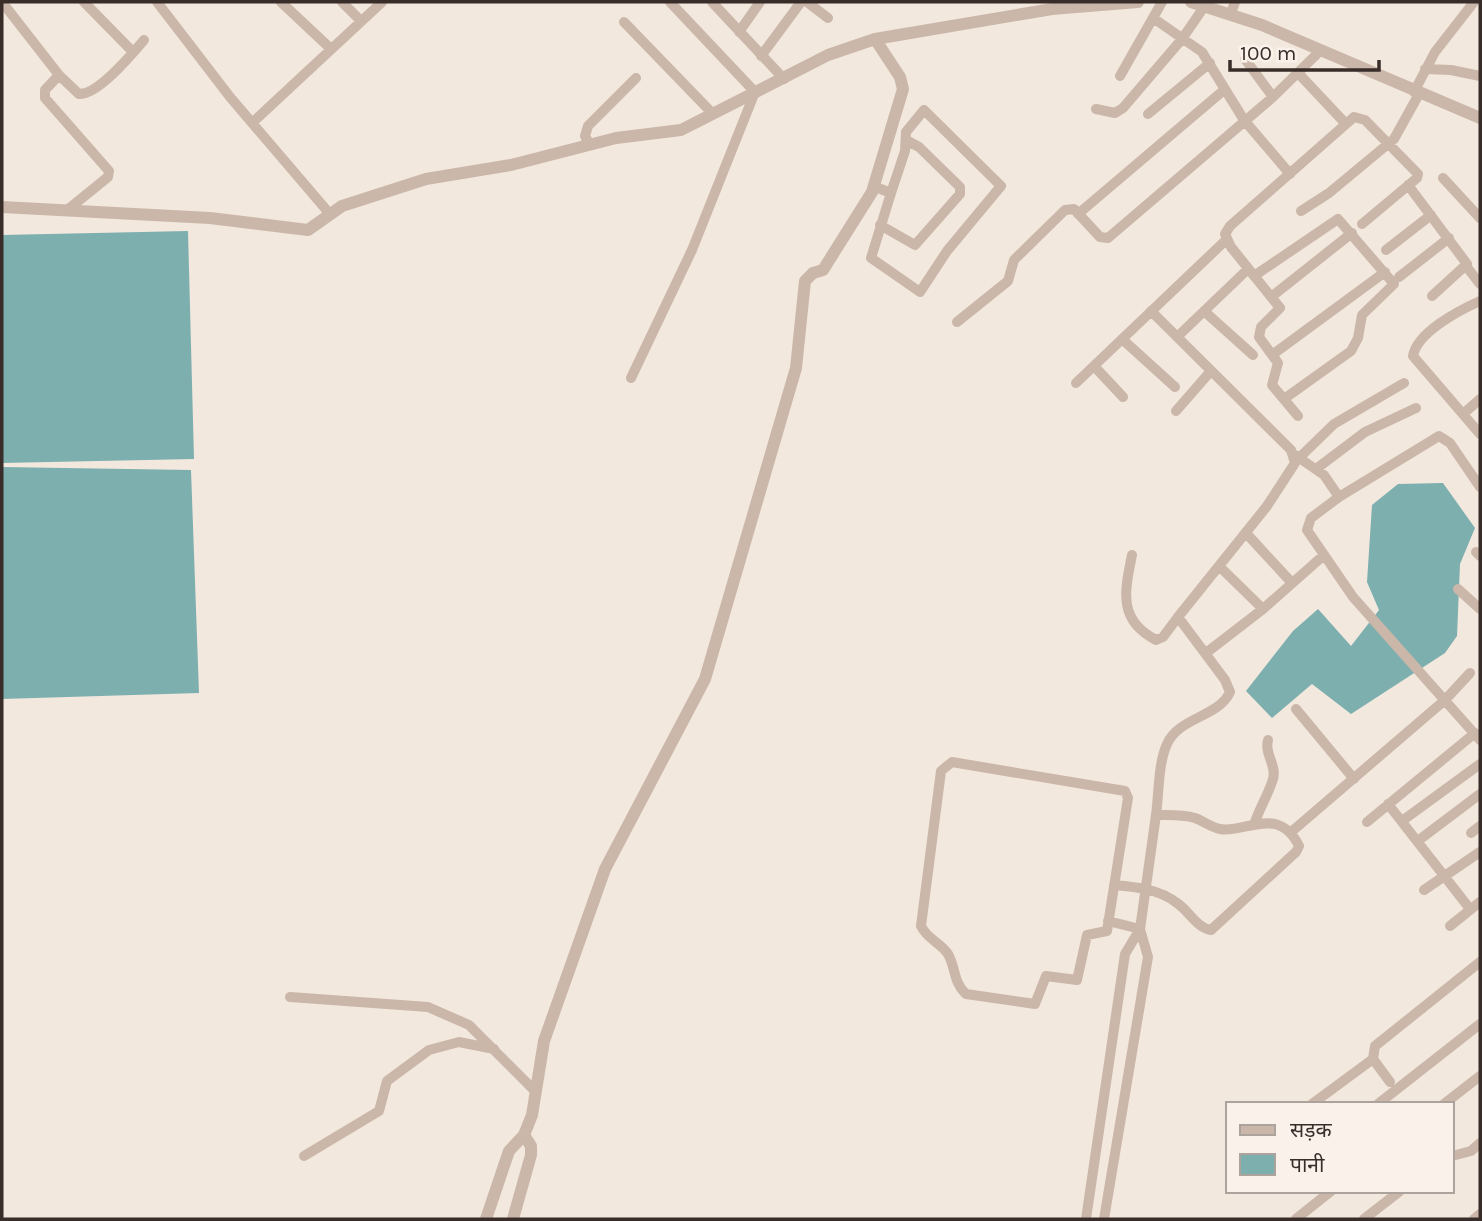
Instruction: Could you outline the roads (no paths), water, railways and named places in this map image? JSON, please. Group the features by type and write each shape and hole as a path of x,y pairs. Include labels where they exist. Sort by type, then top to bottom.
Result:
{"street":[{"path":"2,2 59,75 83,95 126,62 145,40"},
{"path":"84,2 133,52"},
{"path":"156,2 192,51 329,213"},
{"path":"281,2 331,49"},
{"path":"342,2 361,21"},
{"path":"253,122 382,2"},
{"path":"670,2 755,92"},
{"path":"712,2 784,79"},
{"path":"739,32 760,2"},
{"path":"761,56 801,2"},
{"path":"807,2 828,18"},
{"path":"2,207 210,218 308,230 329,213 426,179 511,165 590,145 681,130 828,55 875,39 1052,9 1138,2"},
{"path":"1120,76 1162,2"},
{"path":"1191,2 1233,7 1320,52 1480,118"},
{"path":"1301,211 1389,144 1416,93 1425,69 1474,2"},
{"path":"1096,109 1115,113 1124,108 1182,39 1206,4"},
{"path":"1153,19 1202,52 1244,120 1290,174"},
{"path":"624,22 713,114"},
{"path":"486,1219 509,1152 524,1135 544,1041 605,869 705,679 796,368 801,293 805,281 813,273 823,270 873,186 903,89 900,77 875,39"},
{"path":"957,322 1008,281 1014,260 1065,210 1074,209 1100,237 1108,239 1273,97 1320,52"},
{"path":"1245,60 1273,97"},
{"path":"1148,114 1210,63"},
{"path":"1425,69 1451,70 1480,76"},
{"path":"1298,74 1346,124"},
{"path":"59,75 45,90 45,98 109,170 108,177 66,211"},
{"path":"590,145 585,136 587,126 636,78"},
{"path":"1078,214 1224,90"},
{"path":"631,378 692,250 755,92"},
{"path":"924,110 1001,186 947,251 920,292 870,258 891,193 906,132 924,110"},
{"path":"1076,383 1226,240 1230,226 1354,117 1362,117 1418,174 1362,224"},
{"path":"880,225 915,245 960,194 960,187 919,147 906,139"},
{"path":"1443,178 1480,218"},
{"path":"1408,185 1466,259 1466,266 1480,284"},
{"path":"873,186 891,193"},
{"path":"1386,250 1431,215"},
{"path":"1177,337 1251,272 1334,220 1342,221 1394,284 1362,315 1355,345 1284,399"},
{"path":"1271,297 1352,233"},
{"path":"1399,277 1449,238"},
{"path":"1226,240 1280,308 1259,332 1279,367 1272,385 1298,416"},
{"path":"1432,296 1466,266"},
{"path":"1272,355 1385,272"},
{"path":"1480,301 1452,314 1413,351 1414,360 1480,434"},
{"path":"1151,311 1297,456 1316,469 1339,497"},
{"path":"1204,311 1253,355"},
{"path":"1122,339 1175,387"},
{"path":"1094,366 1123,397"},
{"path":"1176,411 1210,372"},
{"path":"1132,555 1124,599 1133,620 1156,640 1163,637 1220,567 1292,472 1297,456 1334,424 1404,383"},
{"path":"1463,414 1480,398"},
{"path":"1316,469 1365,432 1416,408"},
{"path":"1367,822 1479,737 1361,607 1307,530 1307,523 1339,497 1439,436 1454,449 1480,487"},
{"path":"1246,533 1292,583"},
{"path":"1206,653 1264,609 1324,555"},
{"path":"1220,567 1264,609"},
{"path":"1458,589 1480,609"},
{"path":"1104,1219 1148,957 1140,929 1168,742 1178,729 1225,701 1230,692 1206,653 1178,617"},
{"path":"1290,833 1445,700 1470,673"},
{"path":"1296,709 1354,779"},
{"path":"1255,822 1273,779 1266,746 1268,740"},
{"path":"946,764 978,766 1125,791 1128,799 1108,921 1106,933 1087,935 1083,942 1077,980 1046,976 1035,1004 966,993 958,986 947,952 924,933 921,926 941,771 946,764"},
{"path":"1402,821 1480,764"},
{"path":"1419,840 1480,794"},
{"path":"1388,804 1419,840 1470,909"},
{"path":"1114,885 1145,888 1178,903 1200,927 1211,930 1296,852 1299,846 1290,833 1270,823 1255,822 1229,830 1194,818 1156,815"},
{"path":"1471,833 1480,826"},
{"path":"1424,890 1480,852"},
{"path":"1450,926 1480,902"},
{"path":"1108,921 1140,929"},
{"path":"1086,1219 1125,954 1140,929"},
{"path":"1315,1102 1373,1059 1376,1046 1480,962"},
{"path":"290,997 428,1007 469,1025 535,1091"},
{"path":"1381,1102 1480,1024"},
{"path":"303,1156 379,1111 387,1081 429,1050 459,1042 494,1049"},
{"path":"1373,1059 1390,1083"},
{"path":"1447,1102 1480,1076"},
{"path":"513,1219 531,1155 531,1146 524,1135"},
{"path":"1454,1155 1471,1151 1480,1143"},
{"path":"1296,1219 1328,1193"},
{"path":"1364,1219 1397,1193"},
{"path":"1474,1219 1480,1214"}],"water":[{"path":"188,231 194,459 2,463 2,235"},
{"path":"2,467 191,470 199,693 2,699"},
{"path":"1443,483 1475,528 1460,564 1457,636 1445,653 1351,714 1312,684 1272,718 1246,691 1293,631 1318,609 1351,646 1379,610 1367,582 1372,505 1398,484"}]}
